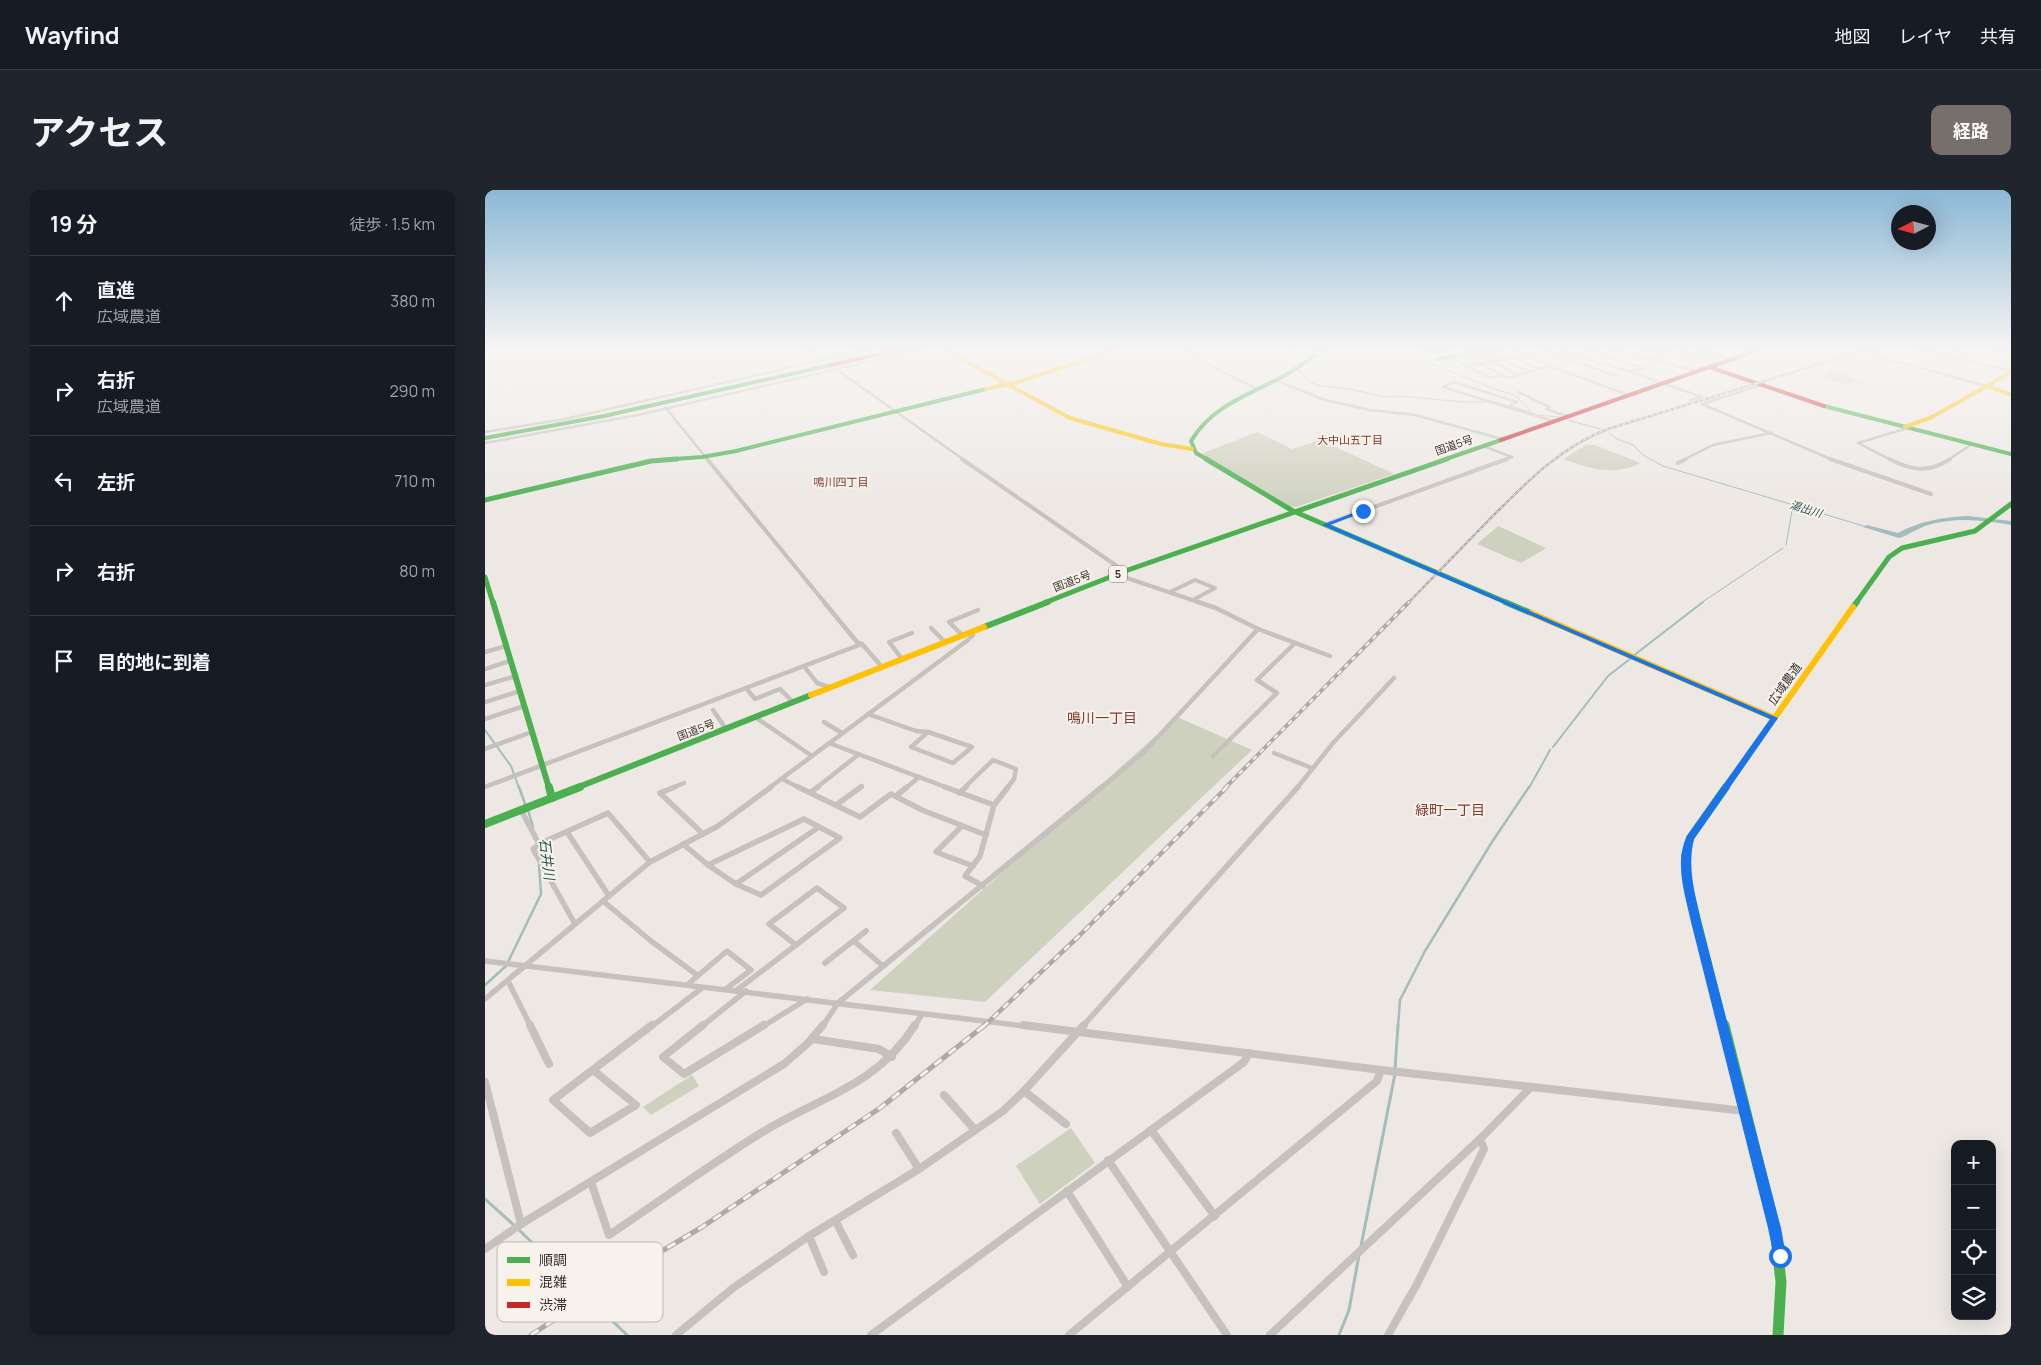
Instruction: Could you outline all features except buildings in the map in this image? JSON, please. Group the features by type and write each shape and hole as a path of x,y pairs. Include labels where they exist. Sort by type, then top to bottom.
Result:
{"main road":[{"path":"485,435 602,415 657,402"},
{"path":"485,435 603,416 663,402"},
{"path":"485,500 644,462 707,457 736,451 929,402"},
{"path":"1039,402 1069,418 1161,444 1192,449 1206,461 1293,511 1774,718"},
{"path":"1192,449 1192,437 1205,421 1235,402"},
{"name":"国道5号","path":"487,822 1122,572 1606,402"},
{"path":"1811,402 1832,410 2011,454"},
{"path":"1906,428 1957,402"},
{"name":"広域農道","path":"1778,1335 1783,1289 1780,1256 1775,1228 1696,922 1687,880 1685,856 1690,838 1889,557 1895,551 1911,545 1969,534 1982,528 2011,504"},
{"path":"485,577 487,590 516,676 552,798"}],"street":[{"path":"485,435 639,402"},
{"path":"485,443 564,430 685,402"},
{"path":"885,402 1122,572 1124,577 1216,608 1258,629 1330,656"},
{"path":"1336,402 1370,410 1415,415 1502,439"},
{"path":"1492,402 1553,421"},
{"path":"1506,407 1516,402"},
{"path":"1540,402 1550,407 1545,409 1567,416"},
{"path":"1707,402 1702,404 1839,463 1931,494"},
{"path":"665,407 857,642 862,644 882,667"},
{"path":"1906,428 1858,443 1914,469 1936,468 1960,449 1972,444"},
{"path":"1678,463 1713,445 1772,433"},
{"path":"1325,525 1512,457 1483,446"},
{"path":"1170,592 1195,580 1215,588 1192,600"},
{"path":"962,635 949,622 978,610"},
{"path":"931,628 945,642"},
{"path":"485,1249 521,1224 784,1064 813,1039 838,1003 1143,754 1258,629"},
{"path":"902,658 889,642 912,632"},
{"path":"485,999 650,862 718,826 968,640 973,635 971,632"},
{"path":"1213,756 1277,693 1276,690 1261,685 1257,680 1295,643"},
{"path":"485,787 862,644"},
{"path":"485,652 506,646"},
{"path":"485,669 510,661"},
{"path":"804,666 817,683 830,687"},
{"path":"485,685 516,676"},
{"path":"676,1335 733,1288 809,1236 919,1169 1003,1111 1077,1033 1293,793 1360,712 1394,678"},
{"path":"747,688 755,699 781,688 793,702"},
{"path":"485,702 520,691"},
{"path":"485,719 524,706"},
{"path":"713,710 726,729"},
{"path":"868,714 916,731 928,732 972,747 953,764 911,747 928,732"},
{"path":"754,717 811,756"},
{"path":"825,722 842,734"},
{"path":"485,749 532,732"},
{"path":"829,743 994,805"},
{"path":"1274,753 1312,768"},
{"path":"811,792 858,755"},
{"path":"959,793 993,760 1016,769 1014,779 994,805 980,856 965,876 983,886"},
{"path":"897,796 919,777"},
{"path":"782,779 860,818 891,794 922,810 986,835"},
{"path":"684,783 659,793 703,834"},
{"path":"836,805 863,786"},
{"path":"521,810 539,844"},
{"path":"575,924 533,849 539,844 608,813 650,862"},
{"path":"683,844 708,865 736,884 761,895 840,838 804,819 708,865"},
{"path":"962,826 936,852 973,866"},
{"path":"736,884 819,827"},
{"path":"567,832 609,896"},
{"path":"737,990 797,945 845,908 817,888 769,924 797,945"},
{"path":"603,901 651,941 697,975"},
{"path":"825,963 866,931"},
{"path":"854,941 883,966"},
{"path":"687,985 727,952 751,970 725,990"},
{"path":"485,961 702,988 746,991 1381,1070 1745,1111"},
{"path":"508,981 549,1064"},
{"path":"593,1070 636,1104 590,1133 553,1100 702,988"},
{"path":"746,991 663,1057 684,1074 807,999"},
{"path":"591,1182 609,1235 762,1132 857,1085 874,1074 904,1045 922,1014"},
{"path":"813,1039 879,1049 892,1057"},
{"path":"871,1335 1244,1062 1249,1054"},
{"path":"1069,1335 1377,1081 1381,1070"},
{"path":"485,1082 521,1224"},
{"path":"1270,1335 1480,1138 1531,1087"},
{"path":"1024,1091 1066,1124"},
{"path":"944,1095 975,1130"},
{"path":"1151,1130 1215,1216"},
{"path":"896,1133 919,1169"},
{"path":"1388,1335 1417,1284 1484,1149 1480,1138"},
{"path":"1108,1160 1227,1335"},
{"path":"1067,1191 1128,1287"},
{"path":"835,1220 853,1255"},
{"path":"809,1236 824,1272"}],"green space":[{"path":"1257,432 1292,449 1321,440 1394,474 1296,507 1290,506 1201,454"},
{"path":"1586,445 1595,445 1640,464 1619,470 1601,470 1563,459"},
{"path":"1498,526 1546,548 1521,563 1477,544"},
{"path":"1177,717 1252,750 985,1002 870,990"},
{"path":"692,1075 699,1086 651,1115 643,1107"},
{"path":"1071,1128 1095,1163 1040,1204 1016,1166"}],"waterway":[{"name":"湯出川","path":"1496,402 1505,405"},
{"path":"1522,402 1532,413"},
{"name":"湯出川","path":"1511,406 1532,413"},
{"name":"湯出川","path":"1532,413 1559,417"},
{"name":"湯出川","path":"1568,420 1600,429"},
{"name":"湯出川","path":"1609,433 1617,439 1633,445 1643,455 1663,466 1867,527"},
{"path":"1786,545 1792,511 1796,509"},
{"name":"湯出川","path":"1867,527 1899,536 1924,524 1953,519 1983,519 2011,523"},
{"path":"1701,603 1783,548"},
{"path":"1633,656 1703,602"},
{"path":"1553,747 1608,676 1630,659"},
{"name":"石井川","path":"485,730 511,766 519,788"},
{"path":"1529,788 1550,750"},
{"name":"石井川","path":"519,787 525,804"},
{"path":"1398,1027 1400,1000 1425,951 1492,842 1529,787"},
{"name":"石井川","path":"528,810 533,827"},
{"name":"石井川","path":"508,962 541,894 539,864"},
{"name":"石井川","path":"485,985 506,966"},
{"path":"1395,1069 1398,1025"},
{"path":"1361,1246 1395,1074"},
{"name":"石井川","path":"485,1199 515,1226"},
{"name":"石井川","path":"518,1229 531,1242"},
{"path":"1339,1335 1349,1310 1359,1255"},
{"name":"石井川","path":"614,1322 627,1335"}],"railway":[{"path":"1408,603 1529,481 1573,446 1608,429 1695,402"},
{"path":"1225,788 1409,602"},
{"path":"983,1027 1079,936 1227,787"},
{"path":"663,1250 702,1227 880,1108 985,1025"},
{"path":"531,1335 551,1322"}],"traffic: fast":[{"path":"485,438 604,416 664,402"},
{"path":"485,500 651,461 702,457 736,451 932,402"},
{"path":"1230,402 1207,419 1198,429 1191,441 1196,453 1293,511 1531,613"},
{"path":"1824,406 2011,454"},
{"path":"984,627 1128,570 1501,440"},
{"path":"1853,607 1889,557 1902,548 1975,531 2011,504"},
{"path":"485,577 552,798"},
{"path":"485,824 811,695"},
{"path":"1733,777 1690,838 1685,856 1687,880 1775,1229 1781,1282 1778,1335"}],"traffic: slow":[{"path":"1041,402 1070,418 1161,444 1192,449"},
{"path":"1905,427 1932,417 1958,402"},
{"path":"1733,777 1853,607"},
{"path":"1531,613 1774,718"},
{"path":"811,695 984,627"}],"traffic: jam":[{"path":"1501,440 1608,402"},
{"path":"1813,402 1824,406"}],"district":[{"name":"大中山五丁目","path":"1350,440"},
{"name":"鳴川四丁目","path":"841,482"},
{"name":"鳴川一丁目","path":"1102,718"},
{"name":"緑町一丁目","path":"1450,810"}],"route":[{"path":"1363,511 1325,525 1774,718 1690,838 1685,856 1687,880 1696,922 1775,1228 1780,1256"}]}
